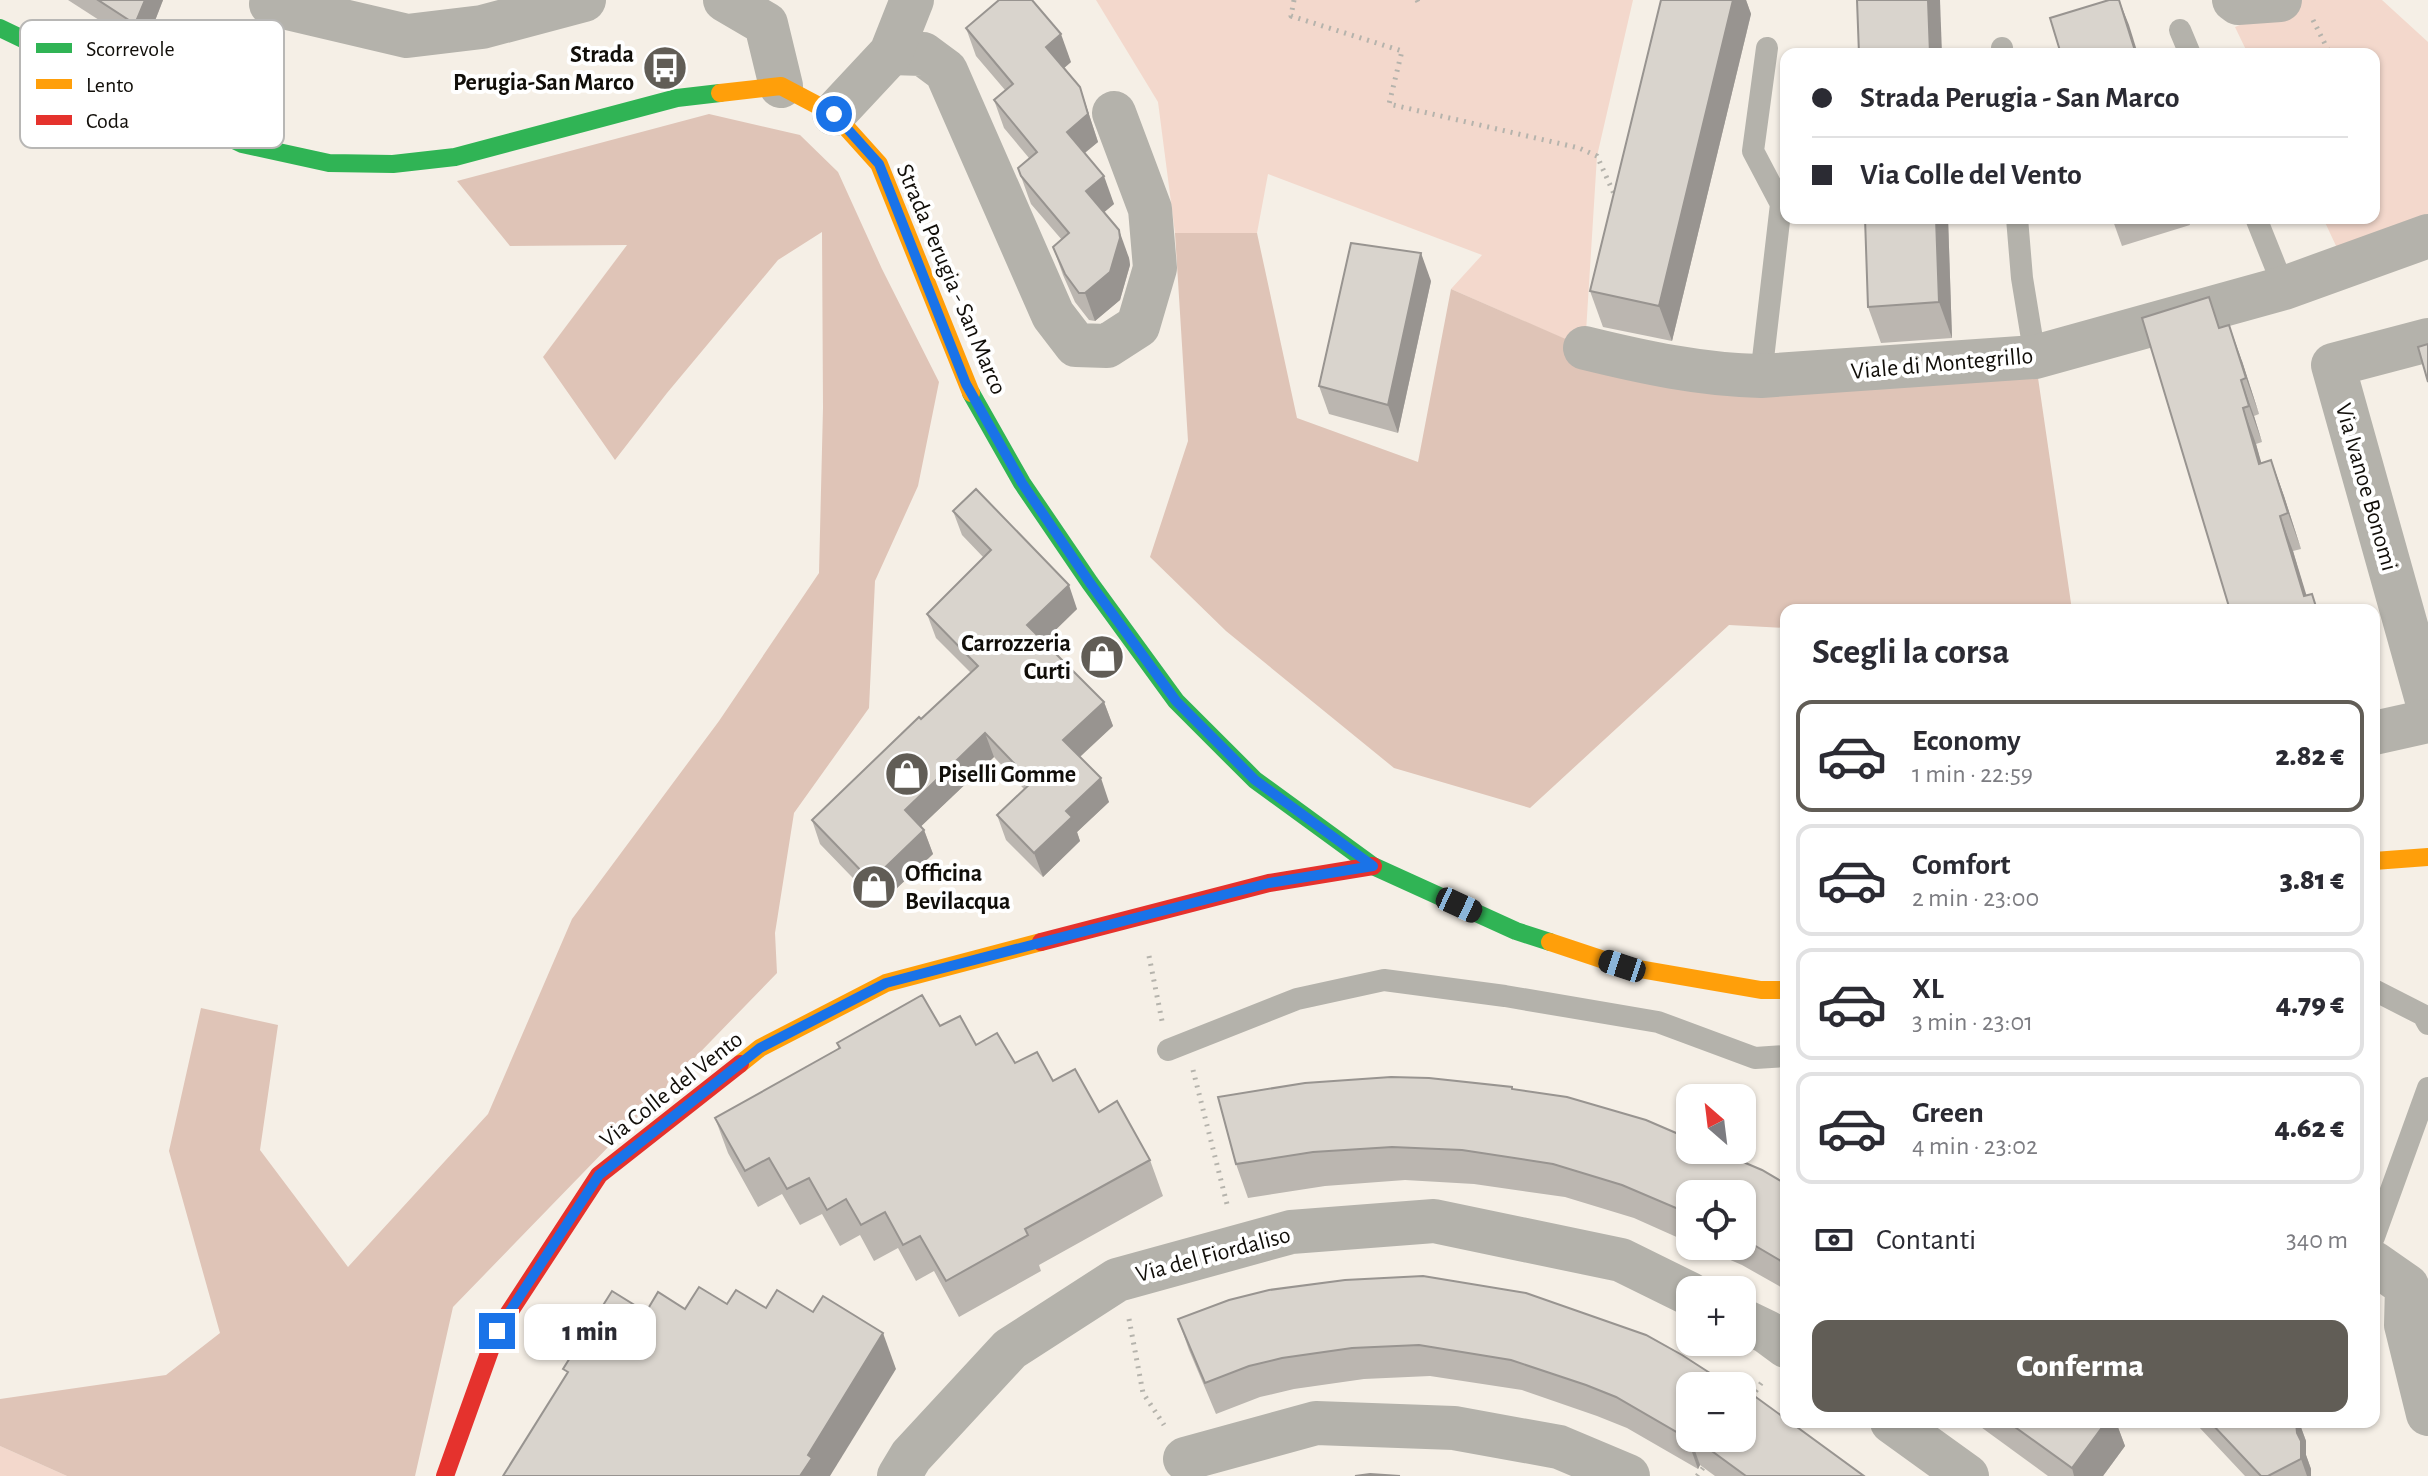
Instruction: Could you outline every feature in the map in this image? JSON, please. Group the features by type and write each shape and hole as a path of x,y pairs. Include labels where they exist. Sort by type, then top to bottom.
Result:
{"main road":[{"path":"0,28 20,38"},
{"path":"260,148 329,163 393,164 455,157 677,98 781,86"},
{"name":"Strada Perugia - San Marco","path":"781,86 834,114 879,164 966,384 1022,483 1176,701 1255,780 1373,866 1516,931 1622,966 1761,990 1780,990"},
{"path":"2380,861 2428,857"},
{"name":"Via Colle del Vento","path":"445,1476 497,1331 599,1175 760,1048 886,983 1269,883 1373,866"}],"street":[{"path":"271,4 482,27 584,0"},
{"path":"725,0 766,24 781,86"},
{"path":"834,114 891,53 912,0"},
{"path":"2234,0 2238,3 2280,0"},
{"path":"891,53 923,54 946,71 1053,315 1076,345 1107,346 1138,326 1155,268 1150,209 1114,113"},
{"name":"Viale di Montegrillo","path":"1585,348 1727,375 1761,376 2035,357 2284,288 2428,236"},
{"name":"Via Ivanoe Bonomi","path":"2428,340 2333,365 2428,704"},
{"path":"2380,732 2428,721"},
{"name":"Via del Fiordaliso","path":"899,1476 911,1456 1010,1349 1122,1278 1291,1232 1434,1221 1621,1260 1676,1287"},
{"path":"2403,1284 2406,1325 2428,1414"},
{"path":"1756,1327 1780,1342"},
{"path":"1185,1459 1316,1423 1438,1427 1559,1447 1628,1476"},
{"path":"1900,1428 1967,1476"}],"lane":[{"path":"2180,30 2188,48"},
{"path":"1767,48 1753,151 1780,202"},
{"path":"1761,376 1780,213"},
{"path":"2018,224 2022,278 2035,357"},
{"path":"2258,224 2284,288"},
{"path":"1168,1050 1297,999 1384,980 1505,996 1658,1022 1755,1058 1780,1056"},
{"path":"2380,993 2423,1015 2428,1024"},
{"path":"2380,1220 2428,1088"}],"path":[{"path":"1294,0 1291,16 1402,51 1389,104 1579,148 1597,156 1616,197"},
{"path":"1141,916 1168,1050 1192,1068 1238,1246"},
{"path":"1122,1278 1143,1393 1185,1459"},
{"path":"1697,1476 1706,1463"}],"shaded area":[{"path":"1096,0 1633,0 1597,156 1585,348 1451,289 1482,255 1268,174 1257,233 1175,233 1158,102"},
{"path":"2300,0 2382,0 2428,42 2428,219 2337,248 2326,224 2380,224 2380,48 2245,48 2235,27"},
{"path":"709,114 800,135 838,172 939,382 918,486 875,581 869,708 794,813 775,933 777,973 453,1307 415,1476 67,1476 0,1446 0,1399 166,1375 220,1333 169,1151 201,1008 278,1025 260,1150 348,1267 488,1114 572,919 719,721 819,573 823,408 822,232 778,260 615,460 543,357 627,245 510,246 457,181"},
{"path":"1175,233 1257,233 1297,418 1418,462 1451,289 1577,344 2037,371 2071,604 1780,604 1780,628 1729,625 1530,808 1394,768 1226,631 1150,557 1188,441"},
{"path":"0,1446 67,1476 0,1476"}],"building":[{"path":"98,0 145,0 137,20 129,20"},
{"path":"999,0 1032,0 1061,34 1046,47 1080,87 1088,114 1067,132 1104,176 1086,191 1119,230 1120,238 1110,272 1085,293 1079,293 1065,274 1053,247 1069,233 1021,176 1018,168 1037,152 994,100 1013,84 966,28"},
{"path":"1661,0 1733,0 1659,306 1590,291"},
{"path":"1857,0 1928,0 1930,48 1859,48"},
{"path":"2109,0 2119,0 2134,48 2059,48 2050,18"},
{"path":"1865,224 1936,224 1939,302 1868,307"},
{"path":"1351,243 1421,253 1388,405 1319,386"},
{"path":"2209,297 2219,328 2229,325 2246,378 2241,380 2249,406 2243,408 2259,464 2271,460 2288,513 2280,516 2304,596 2312,594 2315,604 2228,604 2142,318"},
{"path":"2428,344 2428,382 2418,347"},
{"path":"976,489 1069,585 1027,625 1104,702 1063,740 1101,778 1066,811 1072,817 1034,853 997,815 1032,782 985,733 905,810 924,830 871,881 812,820 919,717 921,719 978,666 927,614 991,550 953,511"},
{"path":"922,995 940,1026 960,1016 976,1045 997,1033 1015,1063 1037,1052 1053,1081 1075,1069 1099,1112 1117,1101 1150,1160 1025,1229 1028,1235 946,1281 920,1236 903,1245 885,1212 861,1225 846,1199 827,1210 809,1178 787,1189 769,1158 745,1171 715,1118 840,1048 837,1043"},
{"path":"1391,1077 1512,1087 1567,1097 1646,1120 1676,1133 1676,1164 1748,1164 1780,1180 1780,1260 1756,1246 1756,1180 1676,1180 1676,1208 1622,1185 1553,1164 1462,1150 1392,1147 1313,1152 1236,1164 1218,1097 1305,1083"},
{"path":"1423,1276 1526,1293 1646,1335 1676,1352 1676,1356 1684,1356 1708,1372 1676,1372 1676,1432 1616,1397 1586,1385 1511,1360 1419,1345 1352,1348 1282,1358 1249,1366 1205,1383 1178,1319 1229,1300 1269,1290 1345,1280"},
{"path":"699,1287 727,1304 736,1290 766,1308 777,1290 813,1312 823,1296 883,1333 808,1455 812,1458 800,1476 503,1476 568,1372 563,1369 612,1291 646,1312 658,1292 685,1309"},
{"path":"1756,1397 1780,1415 1780,1428 1798,1428 1864,1476 1746,1476 1713,1452 1756,1452"},
{"path":"2016,1428 2102,1428 2072,1468"},
{"path":"2216,1428 2297,1428 2301,1441 2301,1459 2268,1476 2261,1476"},
{"path":"1370,1474 1400,1476 1355,1476"}],"traffic: fast":[{"path":"0,28 20,38"},
{"path":"260,148 329,163 393,164 455,157 677,98 720,93"},
{"path":"971,393 1022,483 1176,701 1255,780 1373,866 1516,931 1550,942"}],"traffic: slow":[{"path":"720,93 781,86 834,114 879,164 971,393"},
{"path":"2380,861 2428,857"},
{"path":"740,1064 760,1048 886,983 1041,942"},
{"path":"1550,942 1622,966 1761,990 1780,990"}],"traffic: jam":[{"path":"1041,942 1269,883 1373,866"},
{"path":"445,1476 497,1331 599,1175 740,1064"}],"place":[{"name":"Strada Perugia-San Marco","path":"665,68"},
{"name":"Carrozzeria Curti","path":"1102,657"},
{"name":"Piselli Gomme","path":"907,774"},
{"name":"Officina Bevilacqua","path":"874,887"}],"route":[{"path":"497,1331 599,1175 760,1048 886,983 1269,883 1373,866 1255,780 1176,701 1090,583 1022,483 966,384 879,164 834,114"}]}
